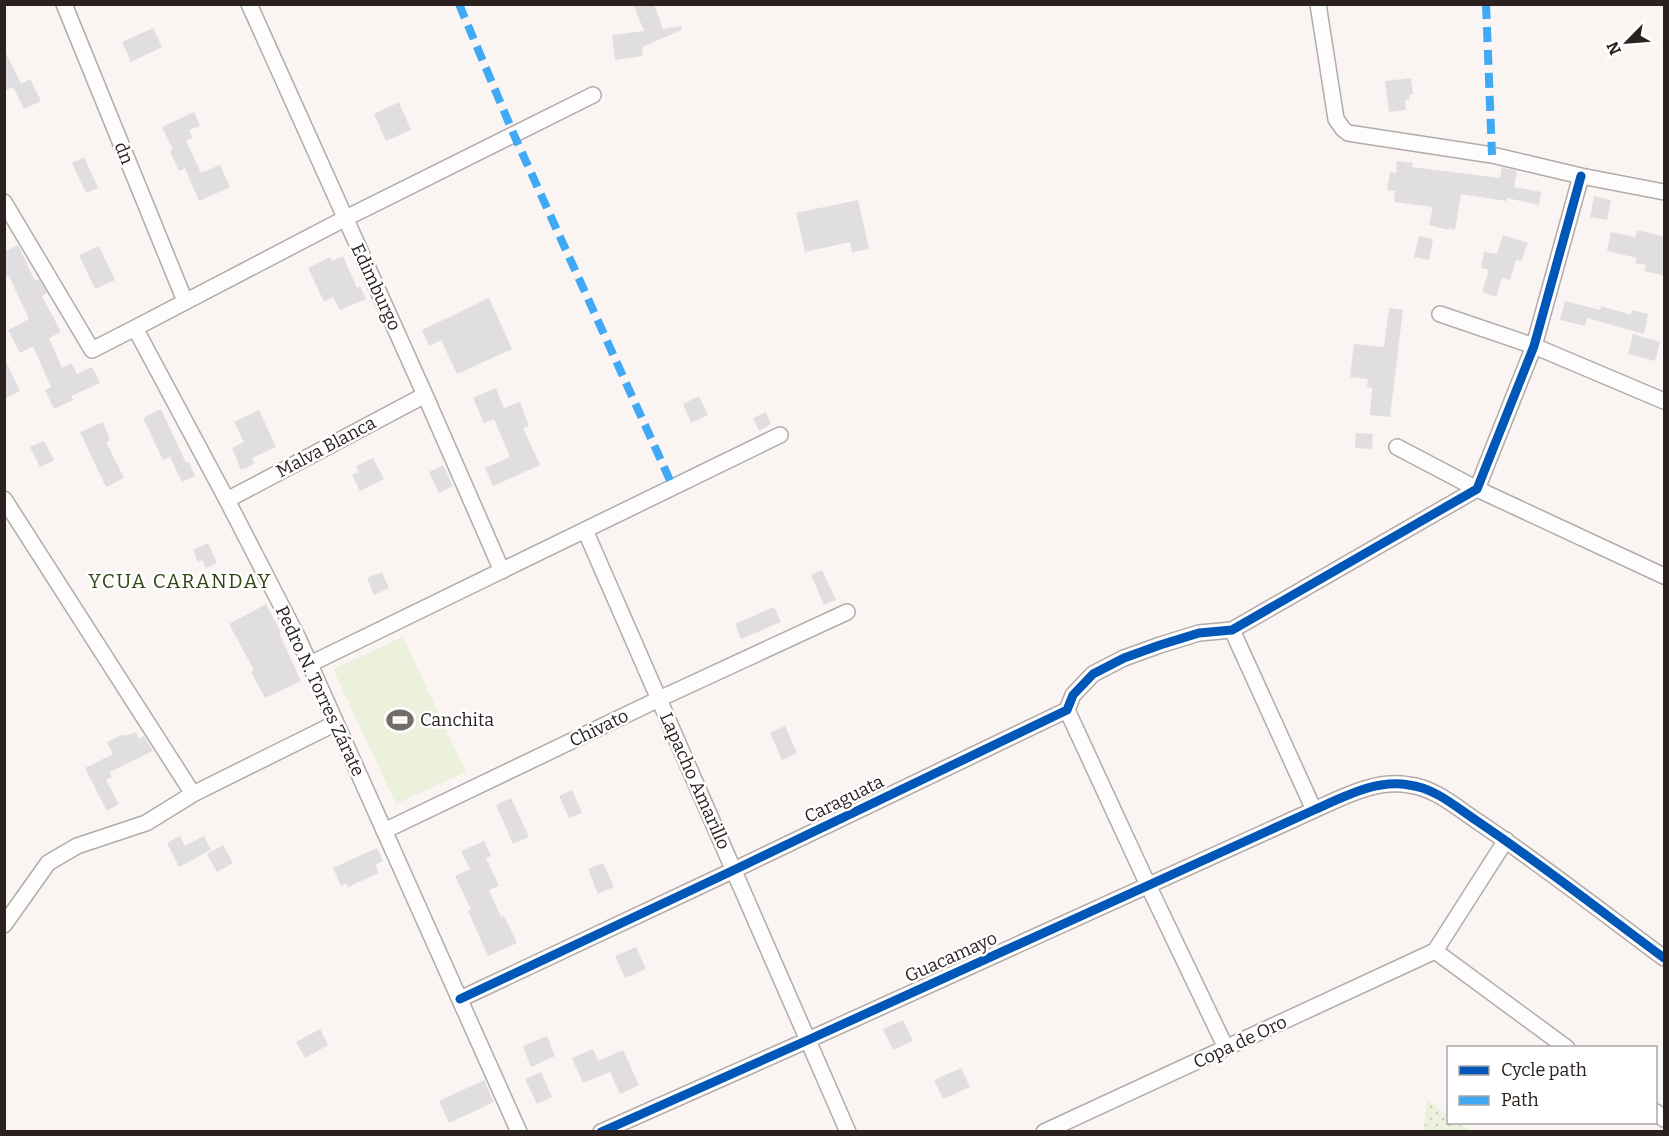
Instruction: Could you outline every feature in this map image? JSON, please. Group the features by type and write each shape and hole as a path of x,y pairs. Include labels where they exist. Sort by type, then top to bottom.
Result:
{"street":[{"name":"dn","path":"64,4 185,301"},
{"name":"Edimburgo","path":"249,4 344,219 425,394 502,571"},
{"path":"1318,4 1336,119 1348,133 1492,155 1581,176 1665,192"},
{"path":"4,202 92,350 344,219 593,95"},
{"path":"1226,1048 1067,710 1072,695 1093,674 1124,658 1199,633 1232,630 1477,489 1534,346 1581,176"},
{"path":"1440,314 1534,346 1665,401"},
{"name":"Pedro N. Torres Zárate","path":"135,328 298,638 519,1131"},
{"name":"Malva Blanca","path":"227,500 425,394"},
{"path":"310,664 780,435"},
{"path":"1397,447 1477,489 1665,576"},
{"path":"4,499 193,794"},
{"name":"Lapacho Amarillo","path":"585,530 848,1131"},
{"name":"Chivato","path":"384,831 658,699 846,612"},
{"path":"1232,630 1314,810"},
{"name":"Caraguata","path":"460,999 1067,710"},
{"path":"4,925 48,863 77,846 146,823 193,794 336,723"},
{"name":"Guacamayo","path":"601,1131 808,1040 1353,792 1386,784 1409,784 1430,790 1506,840 1665,958"},
{"path":"1506,840 1435,951 1566,1046"},
{"name":"Copa de Oro","path":"1052,1130 1435,951"}],"green space":[{"name":"Canchita","path":"403,637 466,772 396,804 333,669"},
{"path":"1427,1099 1447,1115 1447,1124 1460,1124 1470,1131 1424,1131"}],"building":[{"path":"633,4 654,4 663,29 681,26 682,30 642,47 643,56 615,60 612,35 644,31"},
{"path":"153,28 162,47 131,62 122,42"},
{"path":"4,49 21,84 30,79 41,101 24,109 13,87 4,91"},
{"path":"1411,78 1413,94 1409,95 1410,99 1405,100 1406,110 1389,112 1385,81"},
{"path":"399,102 411,130 386,141 374,114"},
{"path":"194,112 200,126 189,130 193,138 186,141 201,173 220,165 230,187 199,201 185,168 179,171 170,151 173,150 162,127"},
{"path":"84,157 98,188 86,193 72,163"},
{"path":"1397,161 1413,163 1412,167 1500,178 1502,167 1517,171 1514,187 1541,192 1539,205 1507,198 1506,201 1461,194 1455,230 1429,225 1433,207 1394,202 1395,191 1387,190 1390,172 1396,173"},
{"path":"1594,196 1611,200 1607,220 1590,217"},
{"path":"858,200 869,249 852,252 850,242 805,252 796,213"},
{"path":"1637,230 1665,237 1665,276 1644,271 1646,265 1635,263 1637,258 1607,251 1611,232 1635,237"},
{"path":"1503,235 1528,243 1521,261 1516,260 1510,280 1502,278 1496,297 1482,292 1489,270 1481,268 1484,252 1497,254"},
{"path":"1419,236 1433,239 1429,260 1414,257"},
{"path":"18,245 35,281 39,279 47,293 42,296 61,332 49,338 62,368 71,363 77,374 92,367 100,383 71,396 73,400 54,409 45,390 51,387 33,346 20,353 8,330 29,319 9,276 4,278 4,252"},
{"path":"99,246 115,280 95,289 79,255"},
{"path":"343,256 357,288 360,286 366,299 340,310 333,297 324,302 308,268 330,257 332,261"},
{"path":"489,298 512,349 457,374 441,340 429,346 422,330"},
{"path":"1565,301 1600,310 1601,306 1631,315 1632,310 1648,314 1644,334 1587,318 1585,326 1560,320"},
{"path":"1389,308 1403,310 1390,417 1370,415 1372,388 1367,387 1368,379 1350,377 1354,344 1384,347"},
{"path":"1633,334 1660,342 1655,361 1628,354"},
{"path":"4,357 20,391 4,399"},
{"path":"496,388 504,408 520,402 529,426 523,428 540,465 493,486 485,468 510,457 494,419 484,423 473,398"},
{"path":"699,396 708,415 691,423 683,404"},
{"path":"161,409 186,463 189,462 195,476 182,482 170,457 163,460 143,418"},
{"path":"259,410 276,447 252,458 254,464 241,470 232,448 244,442 234,422"},
{"path":"766,412 771,424 759,431 753,418"},
{"path":"103,422 110,440 106,442 124,478 106,487 80,432"},
{"path":"1356,433 1373,434 1372,449 1355,448"},
{"path":"44,441 54,460 40,467 30,447"},
{"path":"373,458 384,479 360,491 352,475 359,472 356,466"},
{"path":"443,465 453,486 439,493 429,472"},
{"path":"208,543 217,563 206,568 202,560 198,562 193,550"},
{"path":"822,570 836,600 824,605 811,575"},
{"path":"382,572 389,588 374,595 367,578"},
{"path":"266,604 281,632 279,633 301,681 265,698 251,672 254,670 229,624"},
{"path":"774,607 781,622 741,639 735,624"},
{"path":"785,726 797,753 782,760 770,733"},
{"path":"136,732 139,739 144,736 153,751 110,772 112,777 106,780 119,804 107,811 85,768 113,754 107,742 124,734 125,736"},
{"path":"572,790 582,813 569,818 559,796"},
{"path":"511,798 529,837 513,844 496,805"},
{"path":"180,836 185,846 204,836 211,850 179,867 167,843"},
{"path":"484,841 491,856 486,858 499,886 489,890 501,917 504,916 517,943 488,956 468,911 471,910 455,876 470,869 461,851"},
{"path":"223,845 233,863 217,872 207,854"},
{"path":"377,848 383,861 375,865 379,873 348,887 346,883 341,886 333,868"},
{"path":"603,863 614,887 598,894 588,869"},
{"path":"636,947 646,969 625,978 615,956"},
{"path":"903,1020 913,1041 893,1050 883,1029"},
{"path":"320,1029 328,1045 305,1058 296,1042"},
{"path":"547,1036 555,1056 531,1067 523,1046"},
{"path":"593,1049 598,1061 623,1050 639,1085 620,1094 610,1072 583,1083 572,1058"},
{"path":"961,1068 970,1087 943,1099 934,1080"},
{"path":"541,1072 552,1097 537,1104 525,1079"},
{"path":"484,1080 494,1102 449,1123 439,1101"}],"marked path":[{"path":"459,4 514,135 673,487"},
{"path":"1486,4 1492,155"}],"cycle path":[{"path":"460,999 1067,710 1073,695 1093,674 1124,658 1199,633 1232,630 1477,489 1534,346 1581,176"},
{"path":"601,1132 1336,800 1360,790 1384,785 1419,787 1445,799 1524,854 1664,958"}],"place":[{"name":"Canchita","path":"400,720"}],"district":[{"name":"YCUA CARANDAY","path":"180,581"}]}
